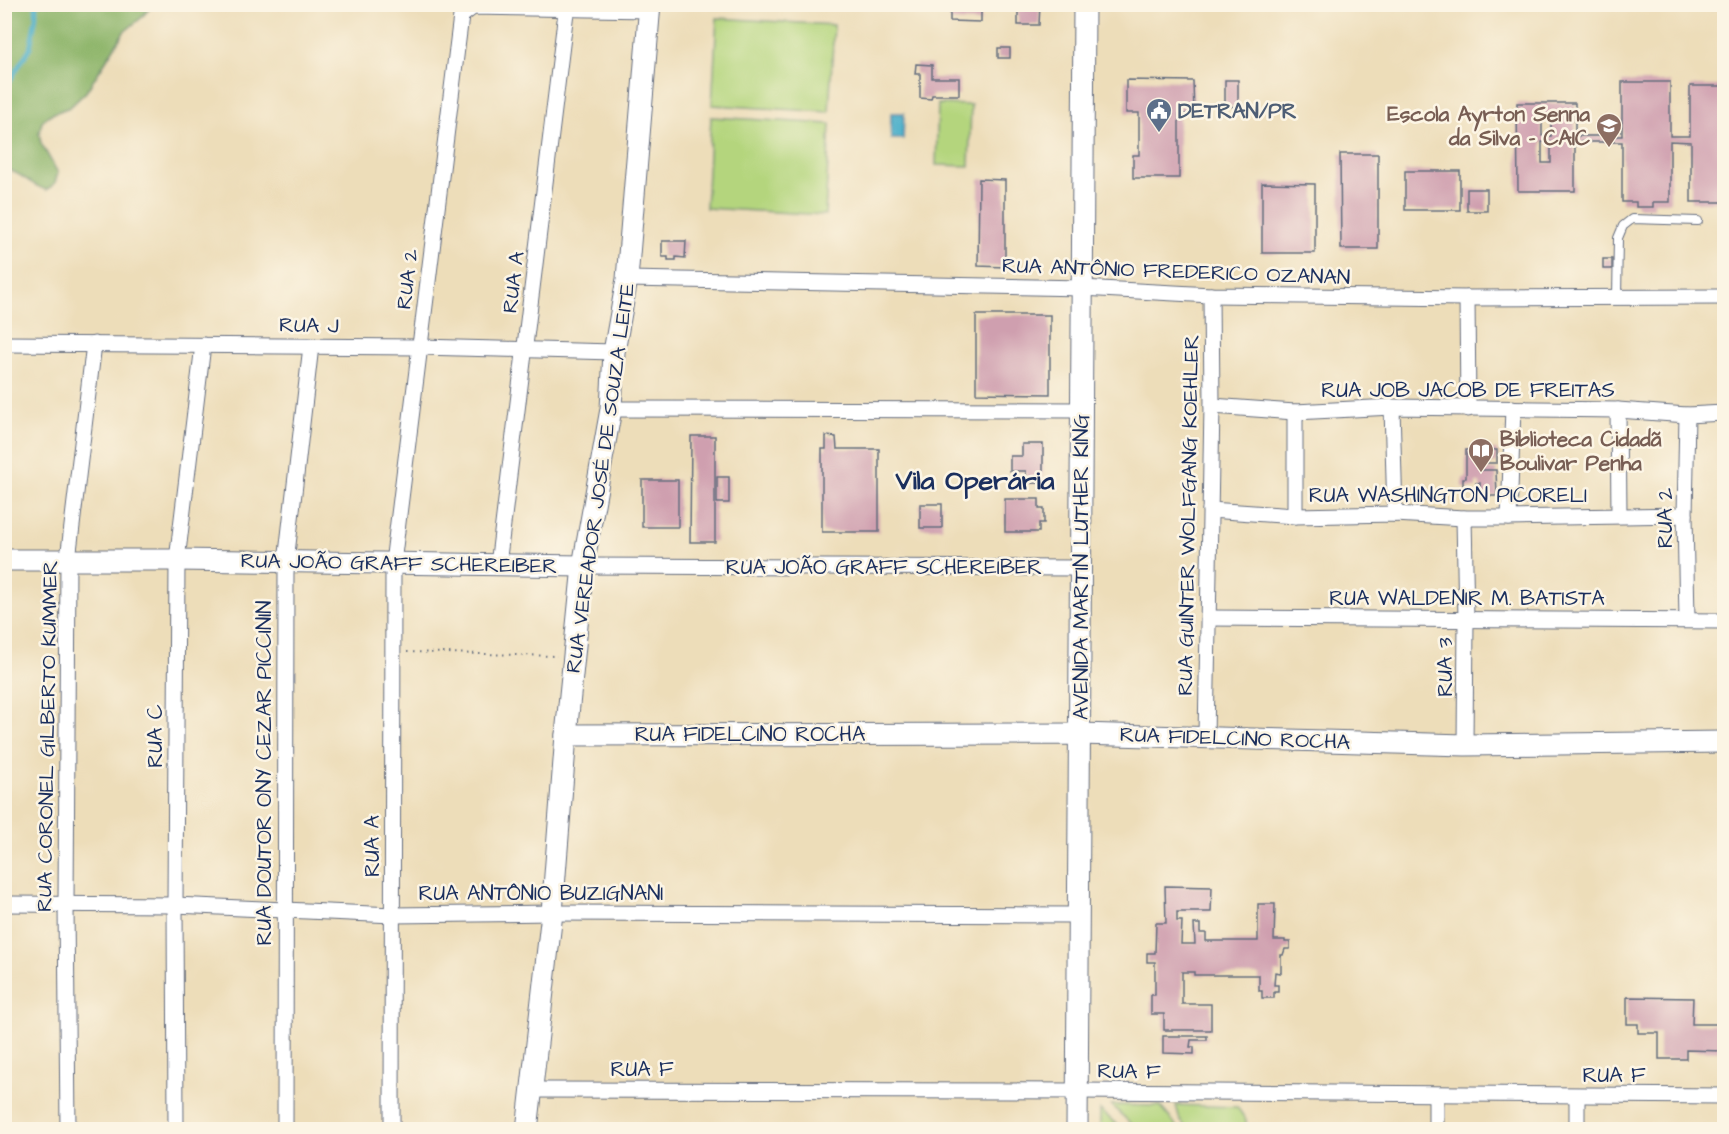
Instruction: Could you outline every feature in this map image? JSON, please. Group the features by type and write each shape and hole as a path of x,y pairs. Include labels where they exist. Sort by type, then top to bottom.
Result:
{"street":[{"name":"AVENIDA MARTIN LUTHER KING","path":"1077,1130 1084,4"},
{"name":"RUA 2","path":"393,563 460,16 473,7 567,7"},
{"path":"567,7 650,7"},
{"name":"RUA A","path":"498,565 567,7"},
{"name":"RUA VEREADOR JOSÉ DE SOUZA LEITE","path":"527,1130 552,913 566,735 583,566 611,409 614,352 627,279 650,7"},
{"name":"RUA ANTÔNIO FREDERICO OZANAN","path":"627,279 1082,288 1211,294 1467,298 1725,297"},
{"name":"RUA GUINTER WOLFGANG KOEHLER","path":"1206,737 1212,406 1211,294"},
{"path":"1467,298 1468,409"},
{"name":"RUA J","path":"4,344 420,347 614,352"},
{"name":"RUA CORONEL GILBERTO KUMMER","path":"68,1130 66,905 68,559 94,344"},
{"name":"RUA C","path":"176,1130 177,560 203,345"},
{"name":"RUA DOUTOR ONY CEZAR PICCININ","path":"285,1130 286,562 311,346"},
{"name":"RUA JOB JACOB DE FREITAS","path":"1212,406 1295,412 1392,407 1618,410 1687,415 1725,413"},
{"path":"1392,407 1395,514"},
{"path":"1509,518 1513,408"},
{"path":"611,409 1081,410"},
{"path":"1618,410 1619,515"},
{"path":"1295,412 1295,516"},
{"name":"RUA 2","path":"1687,415 1685,515 1687,620"},
{"name":"RUA WASHINGTON PICORELI","path":"1210,510 1295,516 1395,514 1464,518 1685,515"},
{"name":"RUA 3","path":"1464,518 1465,745"},
{"name":"RUA JOÃO GRAFF SCHEREIBER","path":"4,560 1081,568"},
{"name":"RUA A","path":"392,1130 393,563"},
{"name":"RUA WALDENIR M. BATISTA","path":"1209,618 1725,621"},
{"name":"RUA FIDELCINO ROCHA","path":"566,735 1080,734 1465,745 1725,742"},
{"name":"RUA ANTÔNIO BUZIGNANI","path":"4,904 175,905 393,915 552,913 1078,915"},
{"name":"RUA F","path":"532,1090 1725,1096"},
{"path":"1436,1095 1436,1130"},
{"path":"1577,1096 1577,1130"}],"lane":[{"path":"1617,298 1618,238 1623,226 1632,219 1698,221"}],"path":[{"path":"392,652 574,657"}],"green space":[{"path":"5,4 153,5 124,32 86,92 70,107 49,115 42,122 39,133 41,143 58,173 55,183 47,190 5,169"},
{"path":"717,18 834,25 829,112 712,105"},
{"path":"938,104 971,105 969,166 936,165"},
{"path":"711,117 830,124 825,215 706,208"},
{"path":"1111,1105 1160,1106 1179,1129 1137,1129"},
{"path":"1176,1105 1237,1107 1246,1120 1246,1129 1187,1129 1180,1120"},
{"path":"1100,1110 1122,1129 1100,1129"}],"water":[{"path":"891,113 904,113 903,139 891,139"}],"building":[{"path":"961,4 981,4 981,22 950,21 950,7 961,7"},
{"path":"1018,4 1040,4 1039,25 1018,25"},
{"path":"998,48 1010,48 1010,58 998,58"},
{"path":"916,64 932,65 932,78 959,78 959,95 932,95 931,99 920,98 920,74 915,74"},
{"name":"DETRAN/PR","path":"1126,80 1193,81 1194,114 1179,114 1179,178 1133,178 1133,155 1139,155 1139,113 1126,113"},
{"path":"1225,80 1238,80 1238,107 1225,106"},
{"path":"1622,82 1670,82 1670,136 1690,136 1690,86 1724,86 1724,202 1691,202 1691,142 1670,141 1670,202 1653,202 1653,207 1636,207 1636,202 1622,202 1622,142 1575,142 1575,191 1518,191 1517,103 1575,103 1575,136 1622,136","holes":["1542,120 1551,120 1551,136 1542,136","1542,142 1551,142 1551,163 1542,163"]},
{"path":"1340,154 1378,154 1378,249 1341,249"},
{"path":"1405,171 1460,171 1460,210 1405,210"},
{"path":"979,179 1005,180 1005,267 978,266"},
{"path":"1262,183 1315,184 1315,253 1262,253"},
{"path":"1467,189 1487,189 1487,211 1467,211"},
{"path":"662,241 686,241 685,258 676,257 676,260 668,260 668,257 662,257"},
{"path":"1603,259 1612,259 1612,269 1603,269"},
{"path":"976,315 1050,315 1050,394 976,393"},
{"path":"691,436 715,436 715,542 690,542"},
{"path":"826,436 836,437 837,449 879,449 879,532 822,532 822,449 826,449"},
{"path":"1022,444 1043,444 1043,483 1026,483 1026,471 1010,471 1010,456 1022,456"},
{"name":"Biblioteca Cidadã Boulivar Penha","path":"1466,450 1497,450 1497,463 1480,463 1480,470 1496,470 1497,496 1480,496 1480,483 1476,483 1476,488 1463,488 1463,478 1466,478"},
{"path":"717,477 729,477 729,503 717,503"},
{"path":"642,480 678,480 678,527 642,527"},
{"path":"1005,499 1039,499 1039,509 1044,509 1044,523 1039,523 1039,532 1005,532"},
{"path":"920,504 942,504 942,528 920,528"},
{"path":"1165,886 1212,887 1211,912 1177,912 1177,921 1182,921 1181,944 1195,944 1194,924 1200,924 1200,933 1206,933 1206,941 1258,941 1258,904 1275,904 1274,940 1290,942 1290,949 1285,949 1281,955 1281,973 1275,972 1274,985 1278,985 1278,992 1274,992 1274,998 1262,998 1262,991 1259,991 1259,975 1194,975 1194,972 1182,972 1182,1004 1211,1004 1211,1030 1164,1030 1164,1014 1151,1014 1151,995 1155,995 1155,962 1147,962 1147,953 1155,953 1156,923 1166,923"},
{"path":"1627,997 1693,998 1692,1024 1724,1024 1724,1051 1686,1050 1686,1059 1659,1059 1659,1033 1638,1033 1638,1024 1627,1024"},
{"path":"1163,1036 1207,1036 1207,1040 1191,1040 1190,1047 1194,1047 1194,1054 1163,1053"},
{"path":"1458,1126 1492,1126 1491,1130 1458,1130"},
{"path":"1371,1127 1400,1128 1400,1130 1371,1130"},
{"path":"1498,1127 1532,1127 1532,1130 1498,1130"}],"waterway":[{"path":"4,90 30,48 36,4"}],"place":[{"name":"DETRAN/PR","path":"1159,134"},
{"name":"Escola Ayrton Senna da Silva - CAIC","path":"1609,149"},
{"name":"Biblioteca Cidadã Boulivar Penha","path":"1481,474"}],"district":[{"name":"Vila Operária","path":"975,480"}]}
